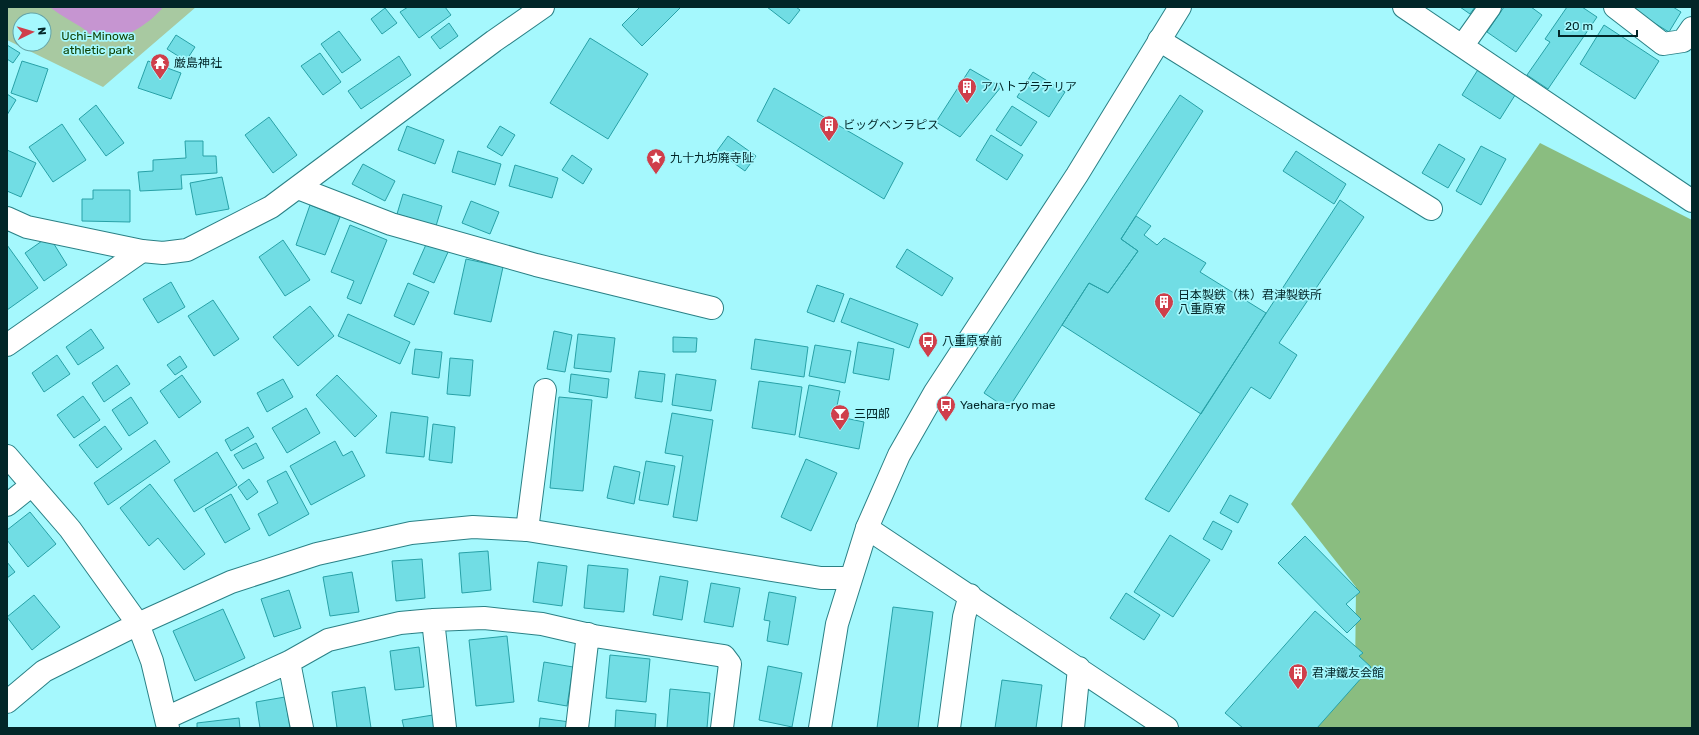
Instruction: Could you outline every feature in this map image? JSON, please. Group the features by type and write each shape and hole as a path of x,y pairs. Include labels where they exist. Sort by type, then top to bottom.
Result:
{"street":[{"path":"7,218 27,227 142,251 163,253 187,250 271,207 487,46 542,7"},
{"path":"820,728 837,624 867,528 899,455 935,392 1076,175 1180,7"},
{"path":"1404,7 1620,154 1692,201"},
{"path":"1463,46 1490,7"},
{"path":"1615,7 1663,44 1683,41 1692,28"},
{"path":"1159,40 1431,209"},
{"path":"298,188 391,224 536,265 712,308"},
{"path":"7,345 142,251"},
{"path":"527,530 545,390"},
{"path":"7,456 70,529 138,624 152,661 167,723 289,662 328,640 400,623 484,618 542,624 588,634 724,656 730,664 722,728"},
{"path":"7,505 32,485"},
{"path":"7,702 44,671 138,624 231,582 317,554 411,533 473,527 527,530 821,578 851,578"},
{"path":"867,528 970,595 1167,728"},
{"path":"949,728 964,617 970,595"},
{"path":"433,620 445,728"},
{"path":"577,728 588,634"},
{"path":"289,662 302,728"},
{"path":"1073,728 1079,668"}],"green space":[{"name":"Uchi-Minowa athletic park","path":"7,7 196,7 103,87 32,52 52,52 52,12 12,12 12,42 7,40"},
{"path":"1540,143 1692,220 1692,728 1301,728 1355,677 1356,587 1291,504"}],"shaded area":[{"path":"50,7 163,7 150,20 133,32 114,39 104,40 94,37 83,28"}],"building":[{"path":"408,7 445,7 451,15 419,38 400,12"},
{"path":"640,7 681,7 642,46 622,25"},
{"path":"767,7 796,7 800,10 789,24"},
{"path":"1460,7 1475,7 1470,14"},
{"path":"1504,7 1531,7 1542,15 1516,52 1487,32"},
{"path":"1567,7 1582,7 1597,17 1548,89 1527,75 1550,42 1545,39"},
{"path":"1628,7 1673,7 1681,12 1669,32"},
{"path":"385,8 397,23 382,34 371,19"},
{"path":"449,23 458,36 440,49 431,37"},
{"path":"1604,25 1659,61 1635,99 1580,64"},
{"path":"339,31 361,60 342,73 321,44"},
{"path":"176,35 195,47 186,61 167,49"},
{"path":"590,38 648,74 608,139 550,103"},
{"path":"7,45 12,48 12,52 20,53 13,63 7,59"},
{"path":"320,53 341,82 323,95 301,66"},
{"path":"399,56 411,75 361,109 348,91"},
{"path":"22,61 48,69 37,102 11,93"},
{"name":"厳島神社","path":"148,61 181,73 171,99 138,88"},
{"path":"1479,68 1517,92 1500,119 1462,95"},
{"name":"アハトプラテリア","path":"970,69 1001,87 960,137 936,122"},
{"path":"1033,72 1065,92 1049,117 1017,97"},
{"name":"ビッグベンラピス","path":"774,88 903,163 884,199 757,121"},
{"path":"7,94 16,100 7,115"},
{"path":"1180,95 1203,111 1121,239 1138,251 1108,293 1089,283 1008,409 984,393"},
{"path":"96,105 124,143 106,156 79,119"},
{"path":"1012,106 1037,122 1021,146 996,130"},
{"path":"269,117 297,155 273,173 245,135"},
{"path":"62,124 86,160 53,182 29,147"},
{"path":"407,126 444,140 435,164 398,150"},
{"path":"500,126 515,135 502,156 487,147"},
{"path":"991,135 1023,155 1007,180 976,160"},
{"path":"728,136 756,156 745,171 717,151"},
{"path":"185,141 203,141 203,156 216,156 217,173 181,175 182,189 140,191 138,172 153,171 153,160 186,158"},
{"path":"1439,144 1465,159 1448,188 1422,173"},
{"path":"1481,146 1506,159 1481,205 1456,191"},
{"path":"7,150 36,163 21,197 7,191"},
{"path":"458,151 501,164 495,185 452,172"},
{"path":"1296,151 1346,184 1334,204 1283,171"},
{"path":"572,155 592,169 583,184 562,170"},
{"path":"363,164 395,181 385,201 352,184"},
{"path":"515,165 558,178 552,198 509,186"},
{"path":"222,177 229,209 196,215 190,183"},
{"path":"93,190 130,190 130,222 82,221 82,199 93,199"},
{"path":"403,194 442,206 436,226 397,214"},
{"path":"1340,200 1364,217 1279,343 1297,355 1270,399 1251,387 1169,512 1145,499"},
{"path":"471,201 499,212 490,234 462,223"},
{"path":"310,205 340,217 325,255 296,245"},
{"name":"日本製鉄（株）君津製鉄所 八重原寮","path":"1136,216 1151,226 1144,235 1157,245 1164,238 1206,263 1200,272 1266,313 1201,414 1062,325 1089,283 1108,293 1138,251 1121,239"},
{"path":"350,225 387,240 361,304 347,298 354,281 331,272"},
{"path":"49,236 67,265 44,281 25,253"},
{"path":"283,240 310,280 285,296 259,257"},
{"path":"428,240 449,250 434,283 413,274"},
{"path":"7,245 38,288 7,310"},
{"path":"907,249 953,278 942,296 896,267"},
{"path":"466,259 503,267 491,322 454,314"},
{"path":"171,282 185,307 158,323 143,299"},
{"path":"408,283 429,292 414,325 394,316"},
{"path":"817,285 844,294 834,322 807,312"},
{"path":"850,298 918,324 909,348 841,322"},
{"path":"213,300 239,339 214,356 188,316"},
{"path":"310,306 334,336 298,366 273,337"},
{"path":"348,314 410,342 400,364 338,336"},
{"path":"91,329 104,348 78,365 66,347"},
{"path":"554,331 572,335 565,372 547,369"},
{"path":"578,334 615,338 611,372 574,368"},
{"path":"673,337 697,338 696,352 673,352"},
{"path":"755,339 808,347 804,377 751,369"},
{"path":"858,342 894,349 889,380 853,373"},
{"path":"815,345 851,351 845,383 809,376"},
{"path":"415,349 442,352 439,378 412,374"},
{"path":"57,355 70,374 44,392 32,373"},
{"path":"180,356 187,367 175,375 167,365"},
{"path":"450,358 473,360 470,396 447,394"},
{"path":"117,365 130,384 104,402 92,383"},
{"path":"639,371 665,374 662,402 635,398"},
{"path":"571,374 609,379 607,398 569,392"},
{"path":"676,374 716,380 711,411 672,405"},
{"path":"182,375 201,402 179,418 160,391"},
{"path":"337,375 377,416 355,437 316,395"},
{"path":"283,379 293,397 267,412 257,393"},
{"path":"759,381 802,387 795,435 752,428"},
{"path":"809,385 840,391 835,416 864,422 859,449 799,437"},
{"path":"83,396 100,420 74,438 57,415"},
{"path":"131,397 148,423 129,436 112,410"},
{"path":"559,397 592,400 583,491 550,488"},
{"path":"306,408 320,433 287,453 272,428"},
{"path":"391,412 428,417 424,457 386,453"},
{"path":"672,413 713,420 697,521 673,517 683,456 665,453"},
{"path":"433,424 455,427 452,463 429,460"},
{"path":"105,426 122,449 97,468 79,445"},
{"path":"248,427 254,437 231,451 225,440"},
{"path":"155,440 170,462 108,505 94,483"},
{"path":"335,441 343,456 352,451 365,476 311,505 290,466"},
{"path":"256,443 264,458 243,469 234,455"},
{"path":"217,452 237,485 194,512 174,480"},
{"path":"806,459 837,473 811,531 781,517"},
{"path":"646,461 675,466 668,505 639,500"},
{"path":"614,466 640,472 634,504 607,498"},
{"path":"286,471 309,514 269,536 258,514 278,503 267,481"},
{"path":"249,479 258,492 247,500 238,487"},
{"path":"150,484 205,554 184,570 158,538 149,546 120,508"},
{"path":"231,494 250,529 225,543 205,509"},
{"path":"1230,495 1248,504 1238,523 1220,513"},
{"path":"30,512 56,544 28,567 7,540 7,530"},
{"path":"1213,521 1232,531 1222,550 1203,539"},
{"path":"1170,535 1210,560 1173,617 1134,592"},
{"path":"1305,536 1360,592 1346,604 1361,619 1347,633 1278,563"},
{"path":"488,551 491,590 462,593 459,553"},
{"path":"422,559 425,598 396,601 392,561"},
{"path":"7,562 15,572 7,578"},
{"path":"538,562 567,566 562,606 533,602"},
{"path":"588,565 628,569 624,612 584,608"},
{"path":"352,572 359,612 330,616 323,577"},
{"path":"660,576 688,581 682,620 653,615"},
{"path":"711,583 740,588 733,627 704,622"},
{"path":"289,590 301,628 274,637 261,599"},
{"path":"769,592 796,597 788,645 767,641 770,621 764,620"},
{"path":"1126,593 1160,615 1144,640 1110,618"},
{"path":"34,595 60,627 32,650 7,617"},
{"path":"893,607 933,612 918,728 877,728"},
{"path":"223,609 245,658 195,681 173,631"},
{"name":"君津鐵友会館","path":"1315,611 1363,653 1359,656 1371,667 1317,728 1243,728 1225,713"},
{"path":"507,636 514,702 476,706 469,640"},
{"path":"419,647 424,687 395,690 390,651"},
{"path":"610,655 650,659 646,702 606,698"},
{"path":"544,662 573,667 567,706 538,701"},
{"path":"768,666 802,673 792,727 759,720"},
{"path":"1002,680 1042,685 1036,728 995,728"},
{"path":"365,687 371,728 337,728 332,692"},
{"path":"670,689 710,693 707,728 667,728"},
{"path":"285,697 290,728 260,728 256,702"},
{"path":"616,710 656,714 655,728 615,728"},
{"path":"433,715 435,728 404,728 402,720"},
{"path":"239,718 240,728 197,728 197,723"},
{"path":"540,718 570,722 569,728 539,728"}],"place":[{"name":"厳島神社","path":"160,80"},
{"name":"アハトプラテリア","path":"967,104"},
{"name":"ビッグベンラピス","path":"829,142"},
{"name":"九十九坊廃寺阯","path":"656,175"},
{"name":"日本製鉄（株）君津製鉄所 八重原寮","path":"1164,319"},
{"name":"八重原寮前","path":"928,358"},
{"name":"Yaehara-ryo mae","path":"946,422"},
{"name":"三四郎","path":"840,431"},
{"name":"君津鐵友会館","path":"1298,690"}]}
